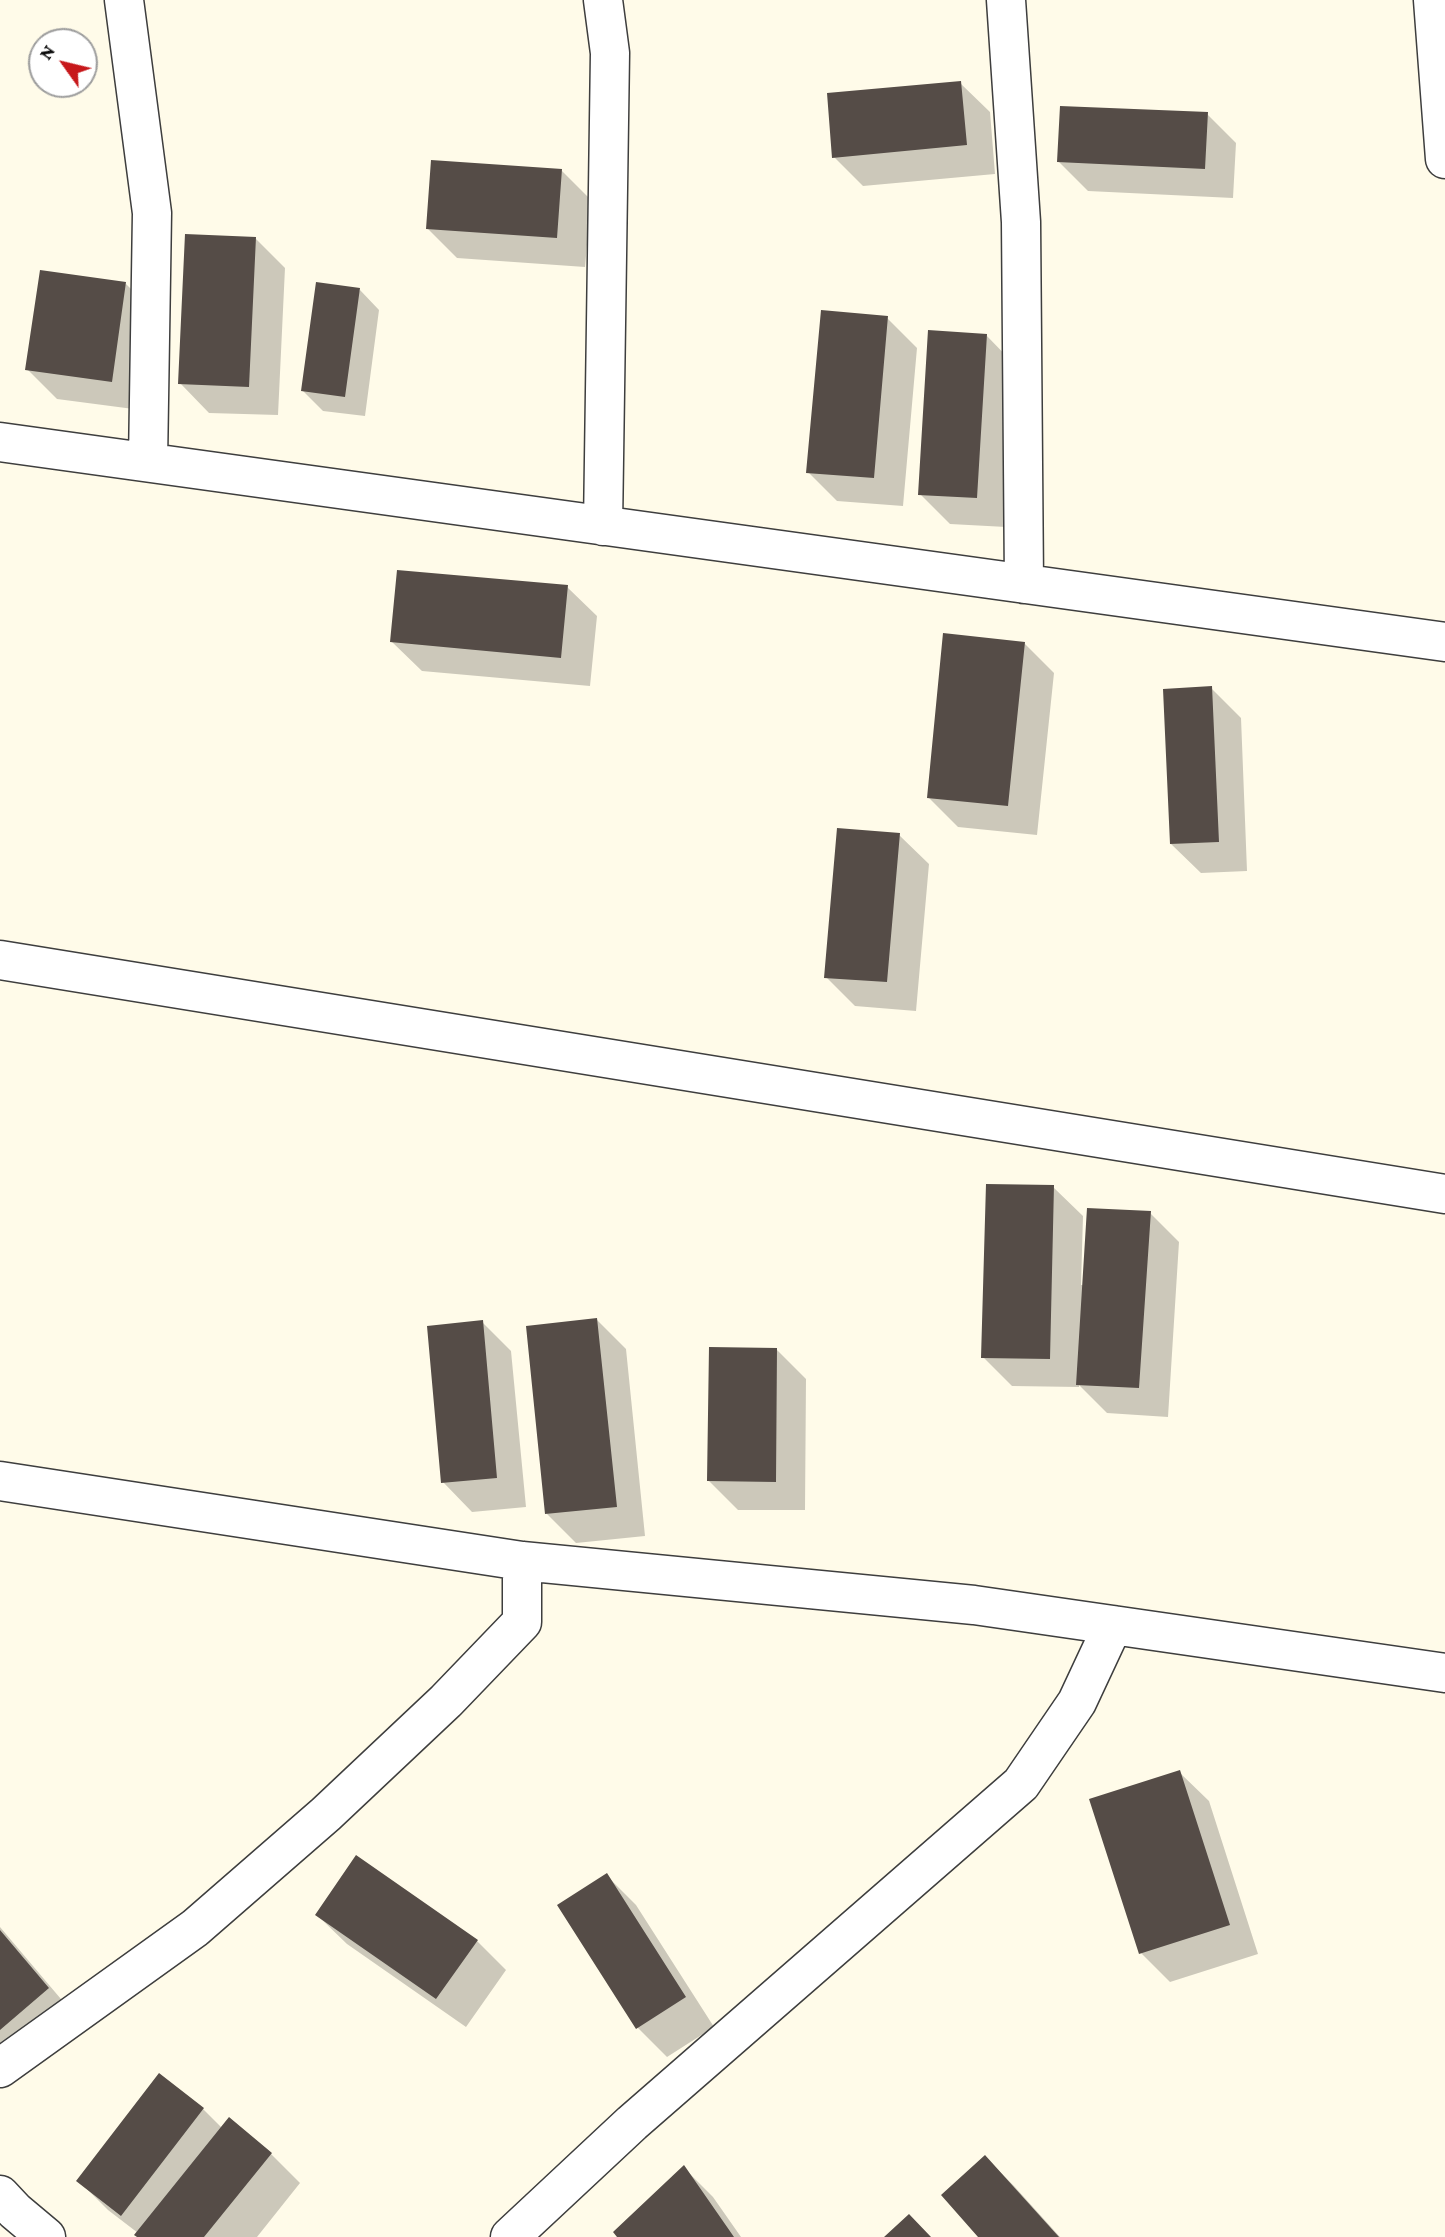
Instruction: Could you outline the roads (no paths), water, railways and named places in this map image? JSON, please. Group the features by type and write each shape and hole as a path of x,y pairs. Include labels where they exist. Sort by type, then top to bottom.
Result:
{"street":[{"path":"124,0 152,214 148,463"},
{"path":"603,0 610,53 603,526"},
{"path":"1006,0 1021,222 1024,584"},
{"path":"1433,0 1445,159"},
{"path":"0,442 1445,642"},
{"path":"0,960 1445,1194"},
{"path":"0,1481 522,1561 974,1605 1445,1673"},
{"path":"0,2068 195,1928 327,1814 446,1701 522,1622 522,1561"},
{"path":"510,2237 632,2123 1021,1784 1077,1702 1113,1625"},
{"path":"0,2195 46,2237"}]}
